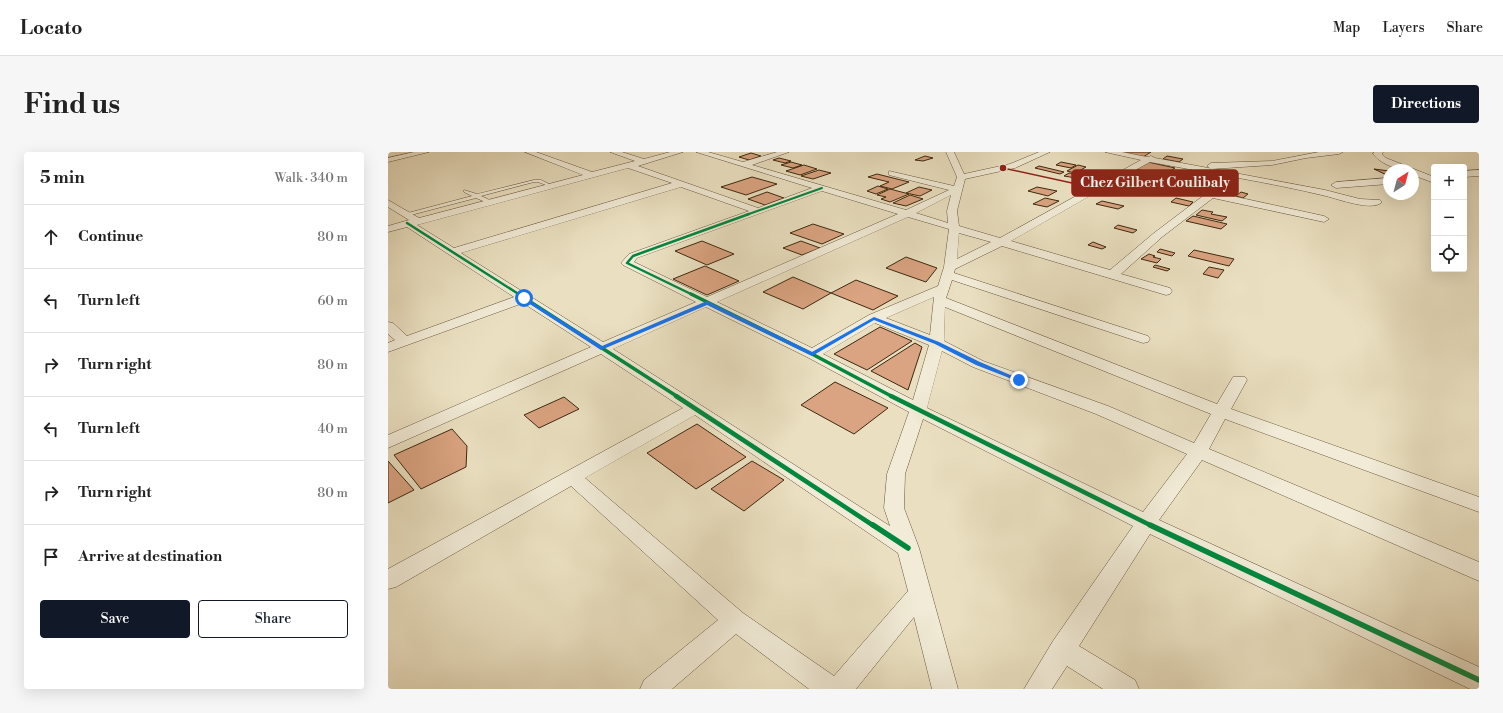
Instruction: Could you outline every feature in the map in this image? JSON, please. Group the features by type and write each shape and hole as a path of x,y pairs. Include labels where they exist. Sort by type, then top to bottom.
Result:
{"street":[{"path":"394,152 403,156"},
{"path":"388,160 425,152"},
{"path":"529,152 591,175"},
{"path":"539,156 555,152"},
{"path":"616,152 643,161"},
{"path":"388,228 411,219 490,202 679,152"},
{"path":"700,152 1166,291"},
{"path":"743,165 785,152"},
{"path":"945,689 908,548 894,508 896,474 918,410 937,343 954,228 952,211 959,183 950,152"},
{"path":"388,442 907,214 959,183 1012,166 1046,152"},
{"path":"1109,152 1324,193 1360,202 1377,202"},
{"path":"812,354 874,318 945,282 1001,242 1162,152"},
{"path":"1192,168 1225,164 1272,162 1339,152"},
{"path":"1379,152 1377,154 1383,160 1393,164"},
{"path":"628,165 759,211"},
{"path":"892,173 959,183"},
{"path":"1467,174 1479,173"},
{"path":"1419,174 1431,178"},
{"path":"1120,176 1324,220"},
{"path":"1112,275 1158,235 1234,176"},
{"path":"1419,178 1431,178"},
{"path":"1336,185 1383,181"},
{"path":"452,252 680,184"},
{"path":"822,188 634,256 627,262 812,354 918,410 1146,523 1479,680"},
{"path":"391,207 411,219 452,252 695,408 908,548"},
{"path":"945,282 1143,339"},
{"path":"945,282 1222,412 1479,505"},
{"path":"388,348 524,298"},
{"path":"874,318 937,343 978,364 1102,410 1479,572"},
{"path":"388,326 405,342"},
{"path":"1037,689 1146,523 1198,452 1222,412 1238,380"},
{"path":"388,580 695,408"},
{"path":"572,477 735,620 830,689"},
{"path":"840,689 920,593"},
{"path":"653,689 735,620"},
{"path":"1062,649 1126,689"}],"lane":[{"path":"411,219 477,196 537,180 551,186"},
{"path":"466,191 490,202"}],"building":[{"path":"1119,152 1151,152 1143,157"},
{"path":"751,153 761,156 749,160 739,157"},
{"path":"925,156 933,158 923,161 915,160"},
{"path":"1167,156 1183,159 1179,162 1163,159"},
{"path":"779,158 791,161 785,163 773,160"},
{"path":"791,162 802,165 793,168 781,165"},
{"path":"1061,162 1076,165 1071,168 1056,165"},
{"path":"1148,162 1175,168 1164,175 1136,169"},
{"path":"804,165 817,169 800,175 786,171"},
{"path":"1078,165 1086,167 1075,173 1067,171"},
{"path":"1039,166 1064,172 1060,174 1035,168"},
{"path":"1374,169 1383,170 1383,173"},
{"path":"819,170 831,173 813,179 801,176"},
{"path":"1069,173 1081,175 1076,178 1064,176"},
{"path":"877,174 909,182 892,189 880,186 889,182 868,177"},
{"path":"752,177 777,184 746,195 721,187"},
{"path":"878,186 888,189 876,194 867,191"},
{"path":"919,187 932,190 920,196 906,193"},
{"path":"1037,187 1057,191 1048,196 1028,191"},
{"path":"890,189 909,194 890,202 881,199 886,197 877,195"},
{"path":"767,192 784,198 765,205 748,199"},
{"path":"1241,192 1248,194 1243,198 1236,196"},
{"path":"910,195 923,199 906,206 893,203"},
{"path":"1045,198 1059,201 1047,207 1033,204"},
{"path":"1176,198 1193,202 1189,206 1171,202"},
{"path":"1102,201 1124,206 1118,209 1096,204"},
{"path":"1202,210 1213,212 1211,214 1227,217 1222,221 1196,215"},
{"path":"1193,216 1227,224 1221,229 1186,221"},
{"path":"813,224 844,234 822,244 790,233"},
{"path":"1118,225 1137,230 1133,233 1114,228"},
{"path":"702,241 734,254 707,265 675,251"},
{"path":"801,241 820,248 802,255 783,248"},
{"path":"1093,242 1106,247 1102,249 1088,245"},
{"path":"1160,249 1175,253 1172,256 1157,252"},
{"path":"1194,250 1234,259 1229,266 1188,256"},
{"path":"1149,254 1155,256 1153,257 1161,259 1157,263 1141,259"},
{"path":"906,257 937,268 926,282 886,268"},
{"path":"1155,265 1170,269 1167,271 1153,267"},
{"path":"705,266 739,281 707,295 673,279"},
{"path":"1209,267 1224,270 1218,278 1203,274"},
{"path":"793,277 831,293 803,309 763,292"},
{"path":"856,280 898,296 873,310 831,293"},
{"path":"880,327 912,341 867,370 834,354"},
{"path":"915,343 922,347 908,390 871,371"},
{"path":"835,382 888,408 854,434 801,405"},
{"path":"564,397 579,409 539,428 524,415"},
{"path":"697,424 746,457 696,489 647,453"},
{"path":"452,429 467,446 466,467 421,489 394,455"},
{"path":"388,461 414,490 388,503"},
{"path":"752,461 784,480 744,511 711,489"}],"cycle path":[{"path":"822,188 633,256 627,263 812,354 918,410 1146,523 1479,680"},
{"path":"407,223 695,408 908,548"}],"place":[{"name":"Chez Gilbert Coulibaly","path":"1003,168"}],"route":[{"path":"524,298 601,349 707,303 812,354 874,318 937,343 978,364 1019,380"}]}
